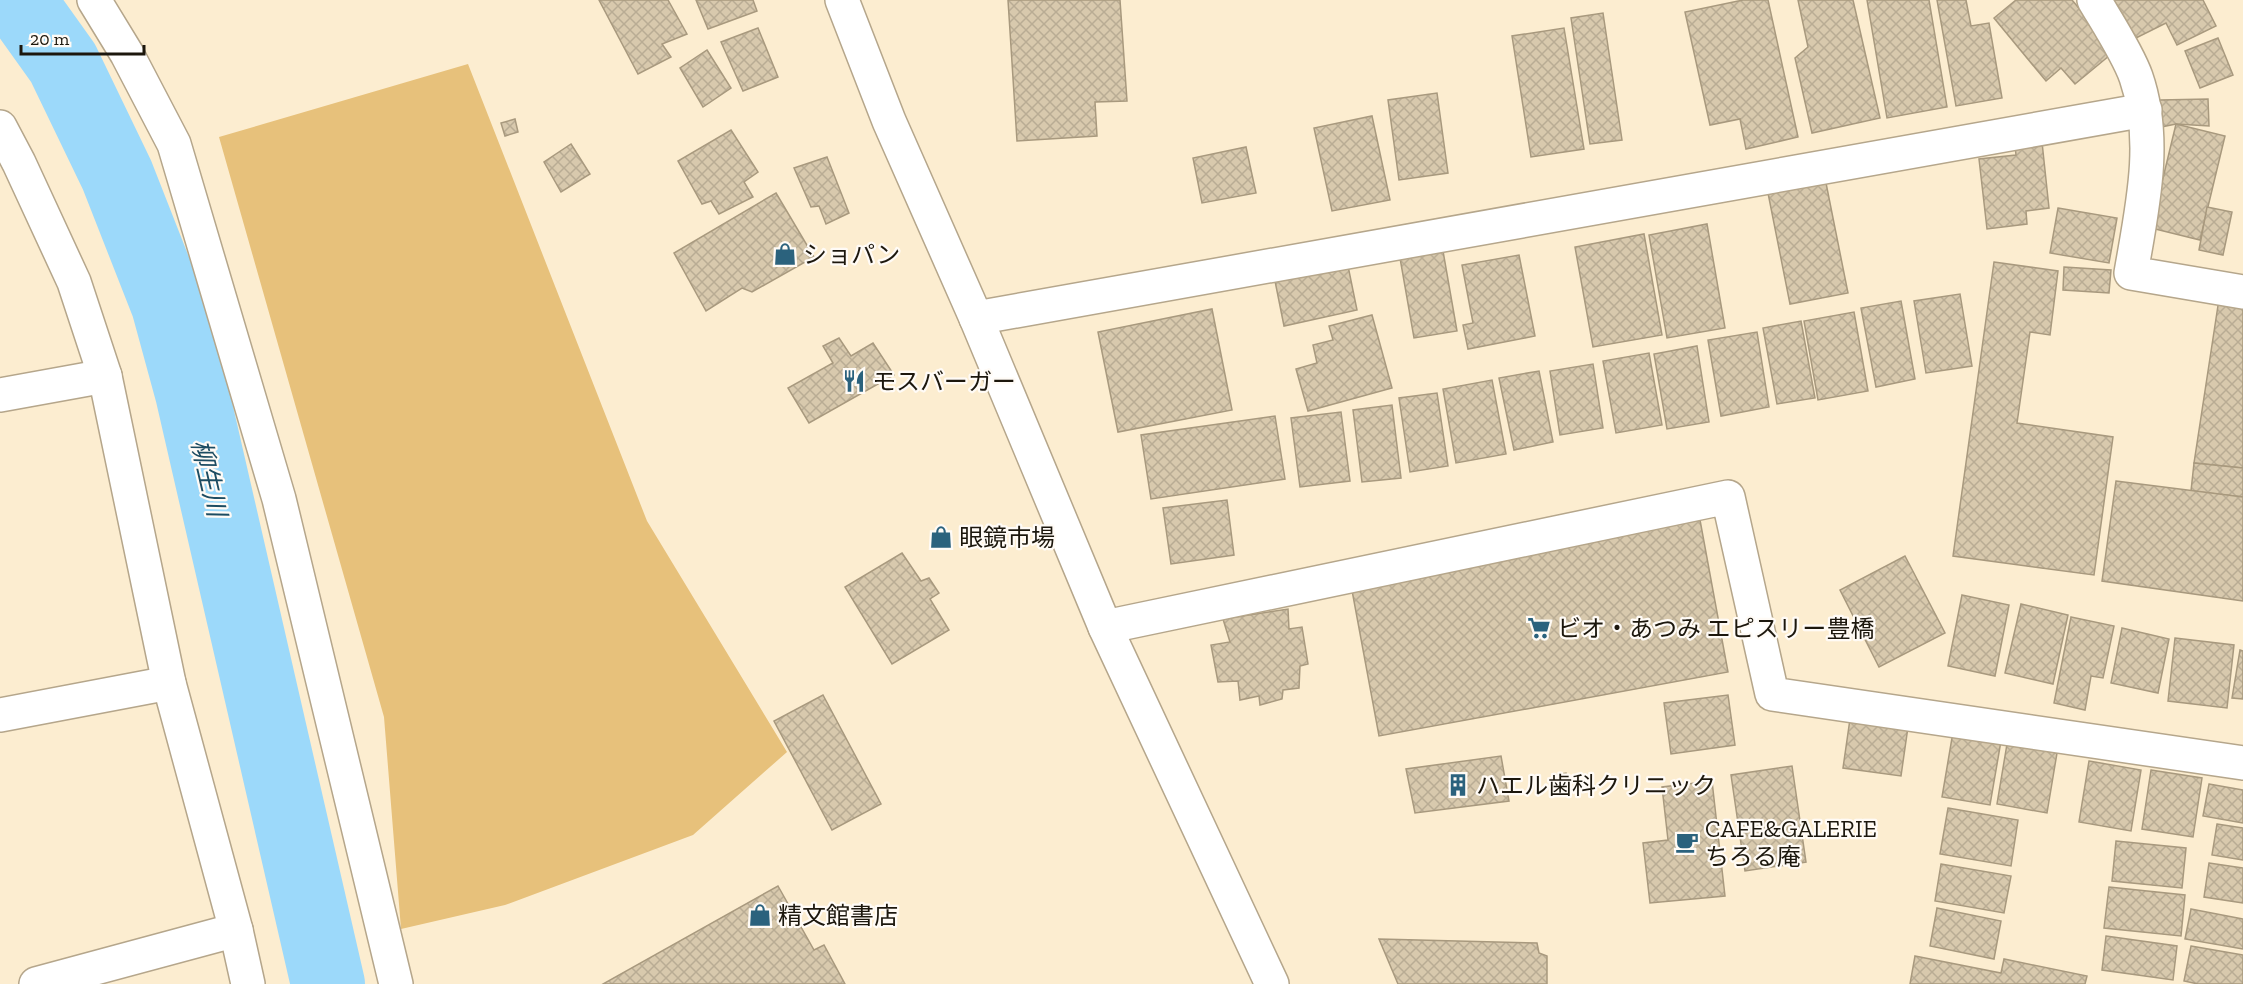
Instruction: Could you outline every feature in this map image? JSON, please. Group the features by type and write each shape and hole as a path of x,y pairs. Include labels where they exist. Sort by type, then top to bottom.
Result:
{"street":[{"path":"94,0 127,54 174,144 279,499 396,984"},
{"path":"842,0 889,121 976,318 1105,627 1272,984"},
{"path":"2094,0 2136,76 2145,110 2147,182 2132,273 2243,292"},
{"path":"976,318 2145,110"},
{"path":"0,127 74,282 105,376 169,683 236,930 248,984"},
{"path":"0,395 105,376"},
{"path":"1105,627 1728,497 1772,694 2243,763"},
{"path":"0,715 169,683"},
{"path":"36,984 236,930"}],"shaded area":[{"path":"468,64 647,521 787,752 693,835 505,905 401,929 384,717 219,137"}],"building":[{"path":"599,0 668,0 687,34 662,44 671,57 638,74"},
{"path":"696,0 753,0 757,11 708,29"},
{"path":"1008,0 1120,0 1127,101 1095,102 1097,136 1017,141"},
{"path":"1743,0 1768,0 1798,137 1746,149 1740,119 1710,125 1685,12"},
{"path":"1798,0 1853,0 1880,118 1812,133 1795,58 1808,47"},
{"path":"1867,0 1929,0 1947,107 1887,118"},
{"path":"1937,0 1966,0 1971,26 1989,23 2002,98 1956,106"},
{"path":"2016,0 2072,0 2115,51 2075,84 2061,68 2046,81 1994,18"},
{"path":"2104,0 2203,0 2216,26 2177,45 2166,23 2126,43"},
{"path":"1603,13 1622,140 1590,144 1571,18"},
{"path":"758,28 778,77 743,91 721,42"},
{"path":"1564,28 1584,149 1531,157 1512,36"},
{"path":"2218,38 2233,75 2200,88 2185,51"},
{"path":"707,50 731,88 703,107 680,68"},
{"path":"1437,93 1448,173 1399,180 1388,100"},
{"path":"2208,99 2209,126 2176,124 2161,127 2160,100"},
{"path":"1372,116 1390,200 1332,211 1314,128"},
{"path":"515,119 518,132 505,136 501,123"},
{"path":"2176,124 2225,136 2200,240 2151,228"},
{"path":"731,130 758,172 744,182 753,197 719,214 711,201 702,204 678,161"},
{"path":"2042,142 2049,208 2026,211 2027,224 1987,229 1979,159 2016,155 2015,145"},
{"path":"571,144 590,174 561,192 544,162"},
{"path":"1246,147 1256,193 1202,203 1193,158"},
{"path":"827,157 849,213 826,224 819,206 811,207 794,168"},
{"path":"1826,183 1848,293 1790,304 1768,193"},
{"path":"776,193 814,257 752,292 742,288 706,311 674,253"},
{"path":"2207,207 2232,212 2223,255 2199,250"},
{"path":"2058,208 2117,218 2109,263 2050,253"},
{"path":"1707,224 1725,328 1667,338 1649,235"},
{"path":"1644,234 1662,335 1593,347 1575,247"},
{"path":"1443,251 1457,331 1414,338 1400,258"},
{"path":"1519,255 1535,336 1468,349 1463,325 1473,323 1462,265"},
{"path":"1994,262 2058,271 2050,335 2030,332 2017,423 2113,437 2094,575 1953,556"},
{"path":"1348,266 1357,310 1284,326 1275,281"},
{"path":"2064,267 2111,270 2109,293 2063,290"},
{"path":"1960,294 1972,366 1926,373 1914,301"},
{"path":"2219,299 2243,302 2243,468 2194,463"},
{"path":"1901,301 1915,379 1876,387 1861,308"},
{"path":"1212,309 1232,410 1118,432 1098,332"},
{"path":"1854,312 1868,391 1818,400 1804,321"},
{"path":"1372,315 1392,388 1308,411 1296,369 1317,363 1313,345 1333,340 1329,326"},
{"path":"1801,321 1815,398 1777,404 1763,328"},
{"path":"1757,332 1769,407 1721,416 1708,340"},
{"path":"839,338 851,356 873,343 894,375 809,423 788,388 833,363 823,346"},
{"path":"1697,346 1709,422 1667,429 1654,354"},
{"path":"1649,353 1662,425 1616,433 1603,361"},
{"path":"1593,364 1603,428 1560,435 1550,371"},
{"path":"1539,371 1553,442 1514,450 1499,378"},
{"path":"1492,380 1506,454 1456,463 1443,389"},
{"path":"1437,393 1448,466 1410,472 1399,398"},
{"path":"1392,405 1401,478 1362,482 1353,410"},
{"path":"1341,412 1350,481 1300,487 1291,418"},
{"path":"1275,416 1285,479 1151,499 1141,435"},
{"path":"2194,463 2243,468 2243,497 2191,491"},
{"path":"2116,481 2243,497 2243,601 2102,581"},
{"path":"1227,500 1234,555 1171,564 1163,508"},
{"name":"ビオ・あつみ エピスリー豊橋","path":"1700,520 1728,672 1379,736 1351,585"},
{"path":"902,553 921,581 929,578 939,593 930,599 949,630 892,664 845,587"},
{"path":"1905,556 1945,633 1879,667 1840,590"},
{"path":"1962,595 2009,605 1995,676 1948,666"},
{"path":"2021,604 2068,615 2053,684 2005,673"},
{"path":"1288,609 1289,629 1302,627 1308,664 1300,666 1299,688 1283,690 1282,699 1260,705 1259,696 1240,700 1238,681 1218,682 1211,645 1230,642 1223,619"},
{"path":"2071,617 2114,626 2103,678 2091,676 2085,710 2054,703"},
{"path":"2122,628 2169,639 2158,693 2111,683"},
{"path":"2175,638 2234,645 2227,708 2168,701"},
{"path":"2240,650 2243,651 2243,699 2232,698"},
{"path":"823,695 881,804 832,830 774,721"},
{"path":"1728,695 1735,745 1671,754 1664,703"},
{"path":"1850,719 1908,727 1901,776 1843,768"},
{"path":"1953,732 2001,741 1990,805 1942,797"},
{"path":"2007,744 2057,753 2047,813 1997,804"},
{"name":"ハエル歯科クリニック","path":"1501,756 1509,801 1415,813 1406,769"},
{"path":"2089,761 2141,770 2131,831 2079,822"},
{"path":"1792,766 1806,862 1745,871 1731,775"},
{"path":"2151,770 2202,778 2193,837 2142,829"},
{"path":"1566,773 1568,795 1557,796 1554,775"},
{"name":"CAFE&GALERIE ちろる庵","path":"1712,781 1725,896 1650,903 1643,843 1668,840 1662,787"},
{"path":"2209,784 2243,790 2243,823 2203,816"},
{"path":"1948,808 2018,820 2011,866 1940,854"},
{"path":"2217,824 2243,828 2243,860 2212,855"},
{"path":"2116,841 2186,848 2182,888 2112,881"},
{"path":"2209,863 2243,868 2243,903 2204,897"},
{"path":"1941,864 2011,876 2004,913 1935,901"},
{"name":"精文館書店","path":"778,886 814,950 824,945 845,984 603,984"},
{"path":"2109,887 2185,895 2181,936 2104,928"},
{"path":"1937,908 2001,921 1994,959 1930,946"},
{"path":"2191,909 2243,919 2243,949 2185,939"},
{"path":"2106,936 2177,946 2173,980 2102,970"},
{"path":"1379,939 1537,943 1539,953 1547,956 1547,984 1398,984"},
{"path":"2191,946 2243,955 2243,984 2198,984 2184,981"},
{"path":"1915,956 2001,973 2004,959 2087,976 2085,984 1910,984"}],"waterway":[{"name":"柳生川","path":"18,0 63,63 117,175 168,305 192,393 328,984"}],"place":[{"name":"ショパン","path":"785,254"},
{"name":"モスバーガー","path":"854,381"},
{"name":"眼鏡市場","path":"941,537"},
{"name":"ビオ・あつみ エピスリー豊橋","path":"1539,628"},
{"name":"ハエル歯科クリニック","path":"1458,785"},
{"name":"CAFE&GALERIE ちろる庵","path":"1687,842"},
{"name":"精文館書店","path":"760,915"}]}
